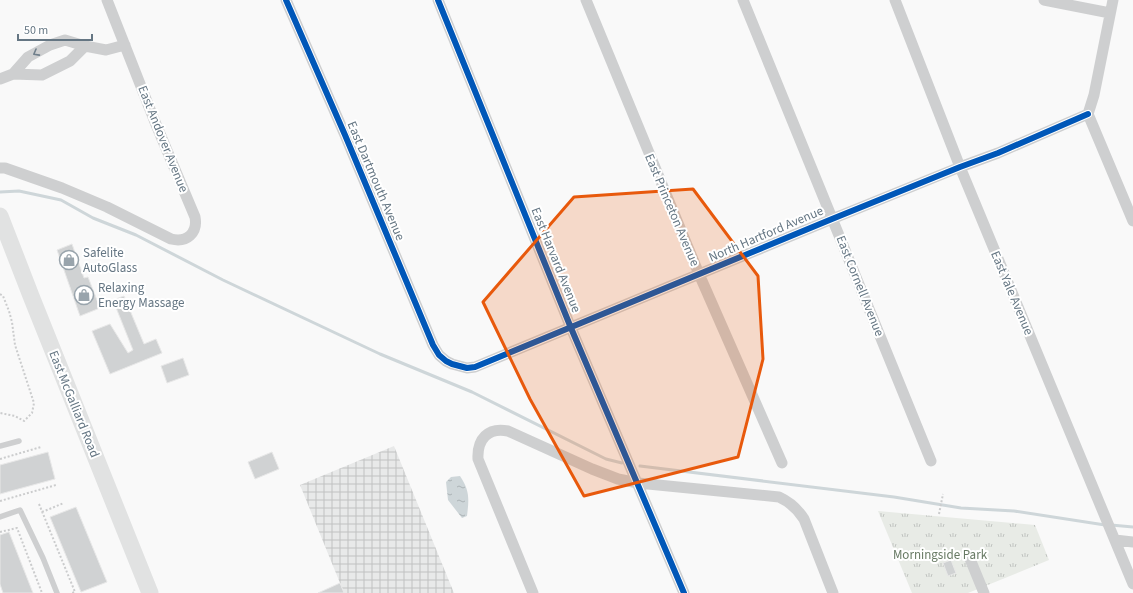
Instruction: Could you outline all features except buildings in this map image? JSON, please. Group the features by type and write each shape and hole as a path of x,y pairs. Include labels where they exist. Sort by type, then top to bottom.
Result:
{"main road":[{"name":"East McGalliard Road","path":"0,216 30,296 150,593"}],"street":[{"name":"East Andover Avenue","path":"0,168 5,168 68,191 106,207 171,239 181,240 188,237 192,233 195,227 195,217 107,0"},
{"name":"East Dartmouth Avenue","path":"286,0 342,127 433,345 439,355 452,364"},
{"name":"East Harvard Avenue","path":"438,0 571,328 684,593"},
{"name":"East Princeton Avenue","path":"586,0 699,274 782,463"},
{"name":"East Cornell Avenue","path":"743,0 931,461"},
{"name":"East Yale Avenue","path":"894,0 960,167 1133,584"},
{"path":"1044,0 1110,13"},
{"path":"1113,0 1094,95 1088,114 1133,221"},
{"path":"13,74 28,57 50,45 65,40 106,50 125,45"},
{"path":"0,79 13,74 42,75 70,62 85,46"},
{"name":"North Hartford Avenue","path":"452,364 467,368 475,367 832,219 998,153 1088,114"},
{"path":"533,593 480,463 478,452 482,439 494,430 500,429 508,431 592,469 618,479 638,483 779,497 790,502 799,511 804,519 832,593"},
{"path":"1114,537 1133,542"},
{"path":"968,554 984,593"}],"lane":[{"path":"0,446 19,441"},
{"path":"0,517 20,510 57,593"}],"path":[{"path":"0,294 3,296 9,311 15,345 34,403 32,413 24,420 15,416 0,413"},
{"path":"0,459 41,447"},
{"path":"0,501 56,485"},
{"path":"939,514 943,494"},
{"path":"42,512 64,503"},
{"path":"39,504 75,592 72,593"},
{"path":"0,532 17,528 42,593"}],"highlighted area":[{"path":"693,189 758,276 763,359 738,457 584,496 530,399 483,302 574,197"}],"shaded area":[{"path":"394,446 454,593 344,593 300,485"}],"green space":[{"name":"Morningside Park","path":"878,511 1035,525 1049,560 968,593 912,593"}],"water":[{"path":"460,476 466,486 468,500 467,516 462,518 448,500 446,482 451,477"}],"waterway":[{"path":"0,192 19,191 61,200 93,218 136,235 223,280 380,354 472,392 606,459 622,463"},
{"path":"640,466 894,497 961,508 1014,511 1105,525"},
{"path":"1111,525 1133,527"}],"cycle path":[{"path":"286,0 345,135 433,345 439,355 446,361 467,368 475,367 832,219 998,153 1088,114"},
{"path":"438,0 571,328 684,593"}],"place":[{"name":"Safelite AutoGlass","path":"69,260"},
{"name":"Relaxing Energy Massage","path":"84,295"}]}
